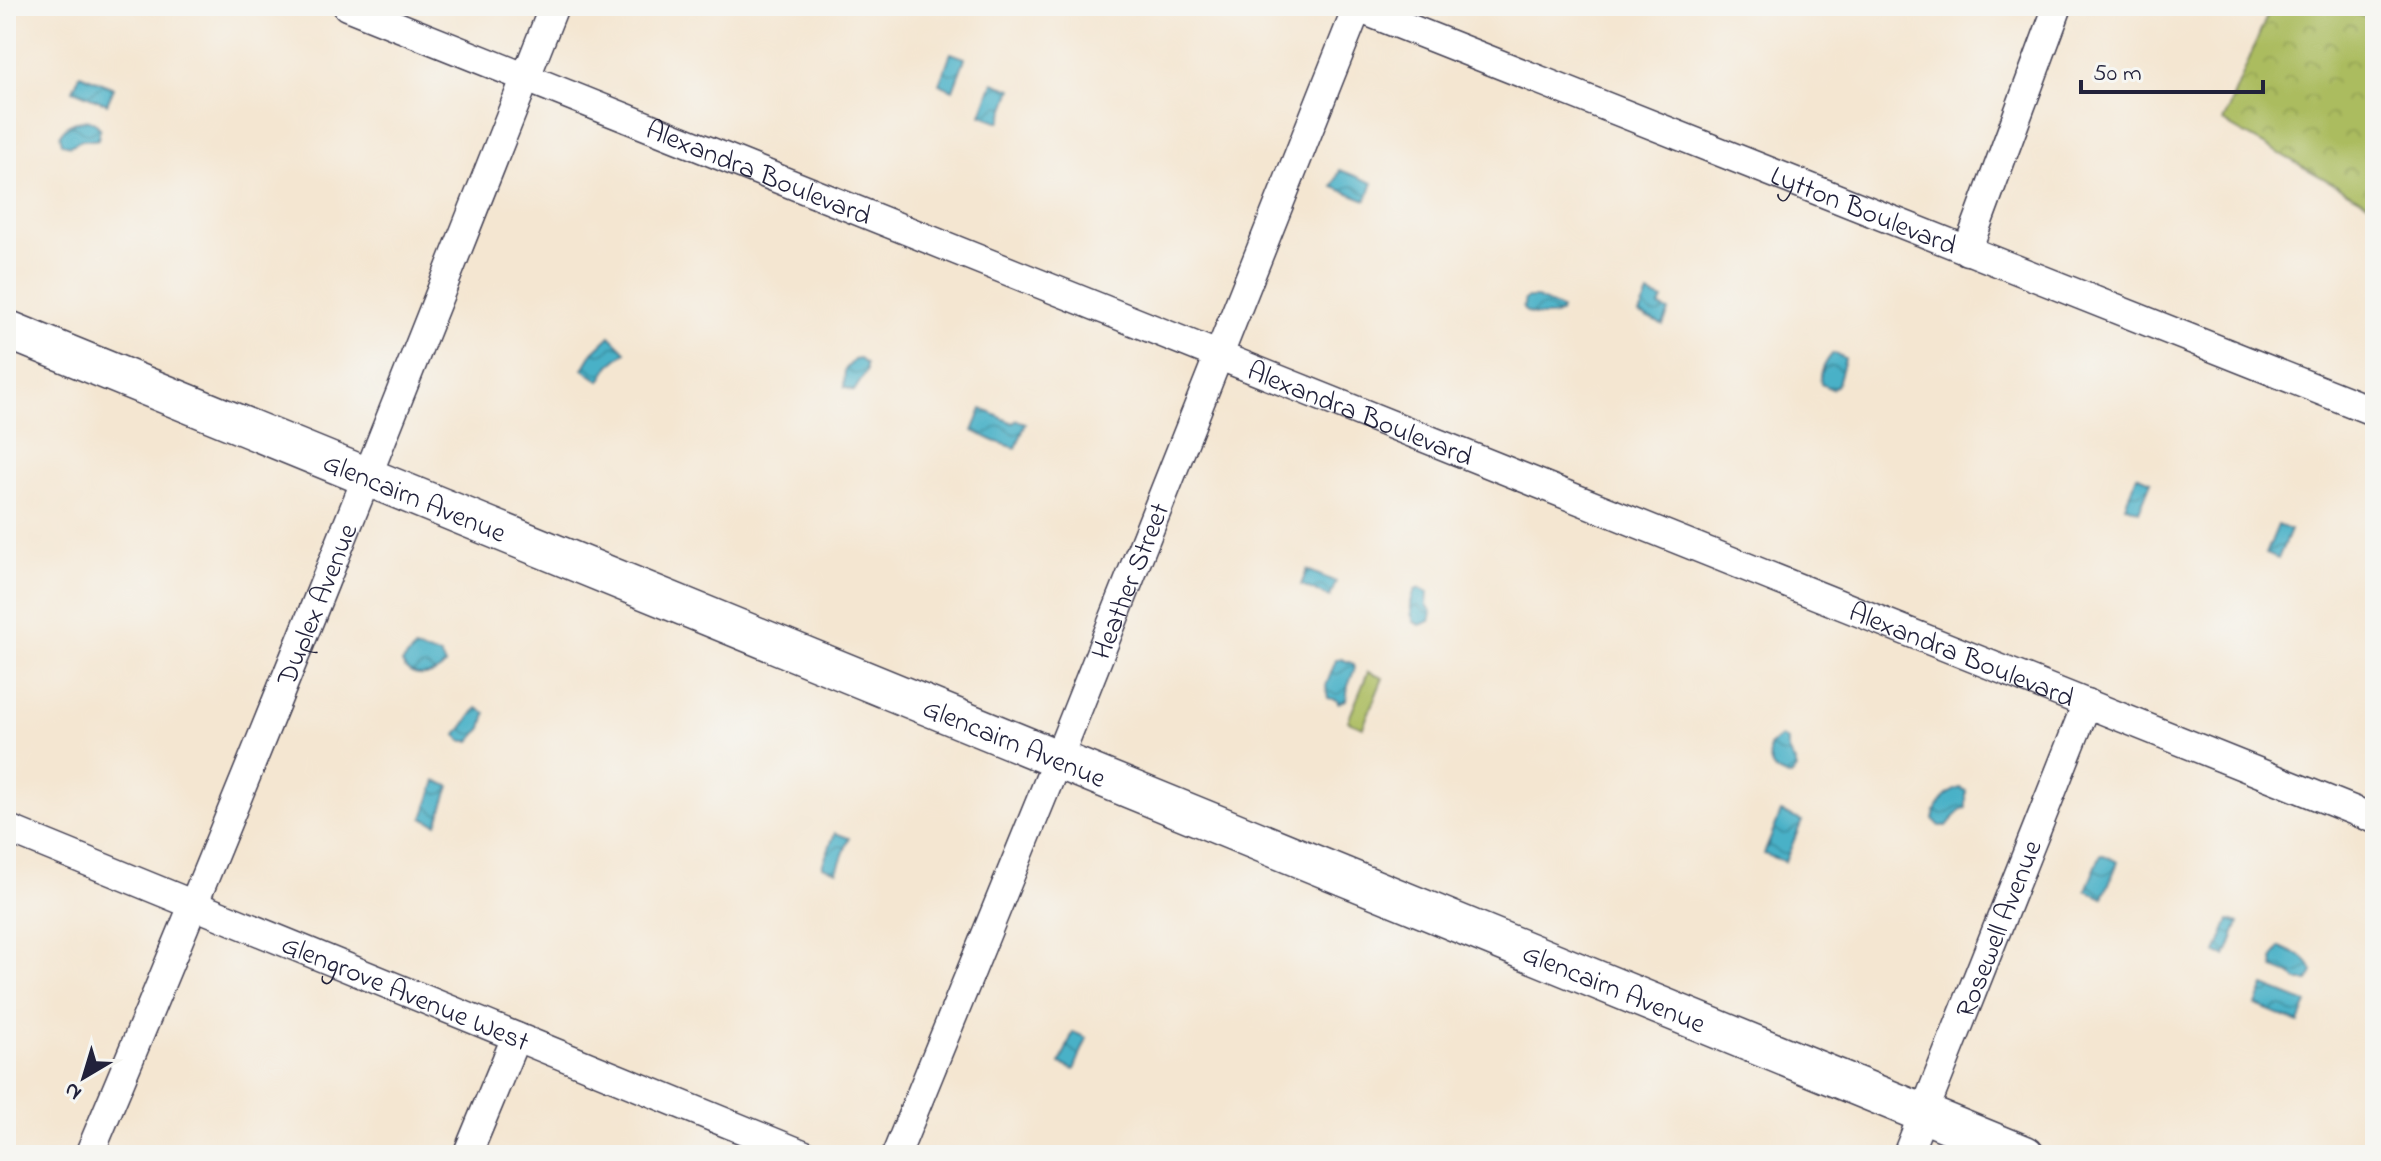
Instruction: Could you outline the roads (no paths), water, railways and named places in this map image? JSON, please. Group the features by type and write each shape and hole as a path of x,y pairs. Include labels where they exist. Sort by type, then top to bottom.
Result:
{"street":[{"name":"Alexandra Boulevard","path":"347,6 2375,819"},
{"name":"Duplex Avenue","path":"89,1155 195,905 554,6"},
{"name":"Lytton Boulevard","path":"1356,6 2375,412"},
{"name":"Heather Street","path":"896,1155 1057,761 1356,6"},
{"path":"1967,251 2058,6"},
{"name":"Glencairn Avenue","path":"6,329 2025,1155"},
{"name":"Rosewell Avenue","path":"1907,1155 2087,703"},
{"name":"Glengrove Avenue West","path":"6,828 805,1155"},
{"path":"467,1155 516,1037"}],"water":[{"path":"951,53 965,58 953,90 939,84"},
{"path":"80,74 114,88 107,104 73,90"},
{"path":"993,82 1012,89 1000,122 981,115"},
{"path":"87,120 100,128 98,139 70,145 62,143 60,135 65,128"},
{"path":"1340,170 1373,183 1366,200 1333,187"},
{"path":"1648,294 1663,300 1659,307 1669,311 1663,325 1639,314"},
{"path":"1537,298 1561,309 1560,313 1551,316 1530,314 1523,309 1525,299"},
{"path":"610,336 626,352 610,365 600,381 583,369 593,352"},
{"path":"1833,353 1845,359 1838,384 1832,389 1821,384 1821,380 1824,367"},
{"path":"860,359 866,364 866,372 854,391 844,387 845,370 854,360"},
{"path":"982,409 1013,423 1017,420 1026,423 1016,448 973,431"},
{"path":"2137,475 2151,481 2139,511 2125,505"},
{"path":"2278,525 2290,530 2278,559 2266,554"},
{"path":"1307,570 1336,582 1330,597 1301,585"},
{"path":"1420,588 1428,592 1427,605 1432,613 1430,621 1420,625 1414,622 1411,606 1415,590"},
{"path":"414,649 440,655 445,665 435,673 416,675 402,663"},
{"path":"1336,660 1354,664 1355,668 1346,700 1338,703 1328,698 1326,686"},
{"path":"477,708 486,713 482,728 471,741 461,741 457,735"},
{"path":"1781,737 1787,741 1797,769 1791,776 1775,771 1771,763 1769,746"},
{"path":"436,781 450,786 437,824 423,818"},
{"path":"1960,788 1966,791 1966,808 1960,810 1947,826 1940,826 1933,819 1936,809 1946,796"},
{"path":"1781,812 1802,821 1785,862 1764,854"},
{"path":"835,833 849,838 837,871 822,866"},
{"path":"2101,854 2118,862 2103,898 2086,890"},
{"path":"2229,920 2239,923 2226,956 2216,953"},
{"path":"2280,947 2308,962 2313,972 2308,981 2297,981 2292,975 2274,968 2273,958"},
{"path":"2264,986 2307,1003 2299,1023 2256,1005"},
{"path":"1073,1032 1087,1038 1074,1070 1060,1064"}]}
